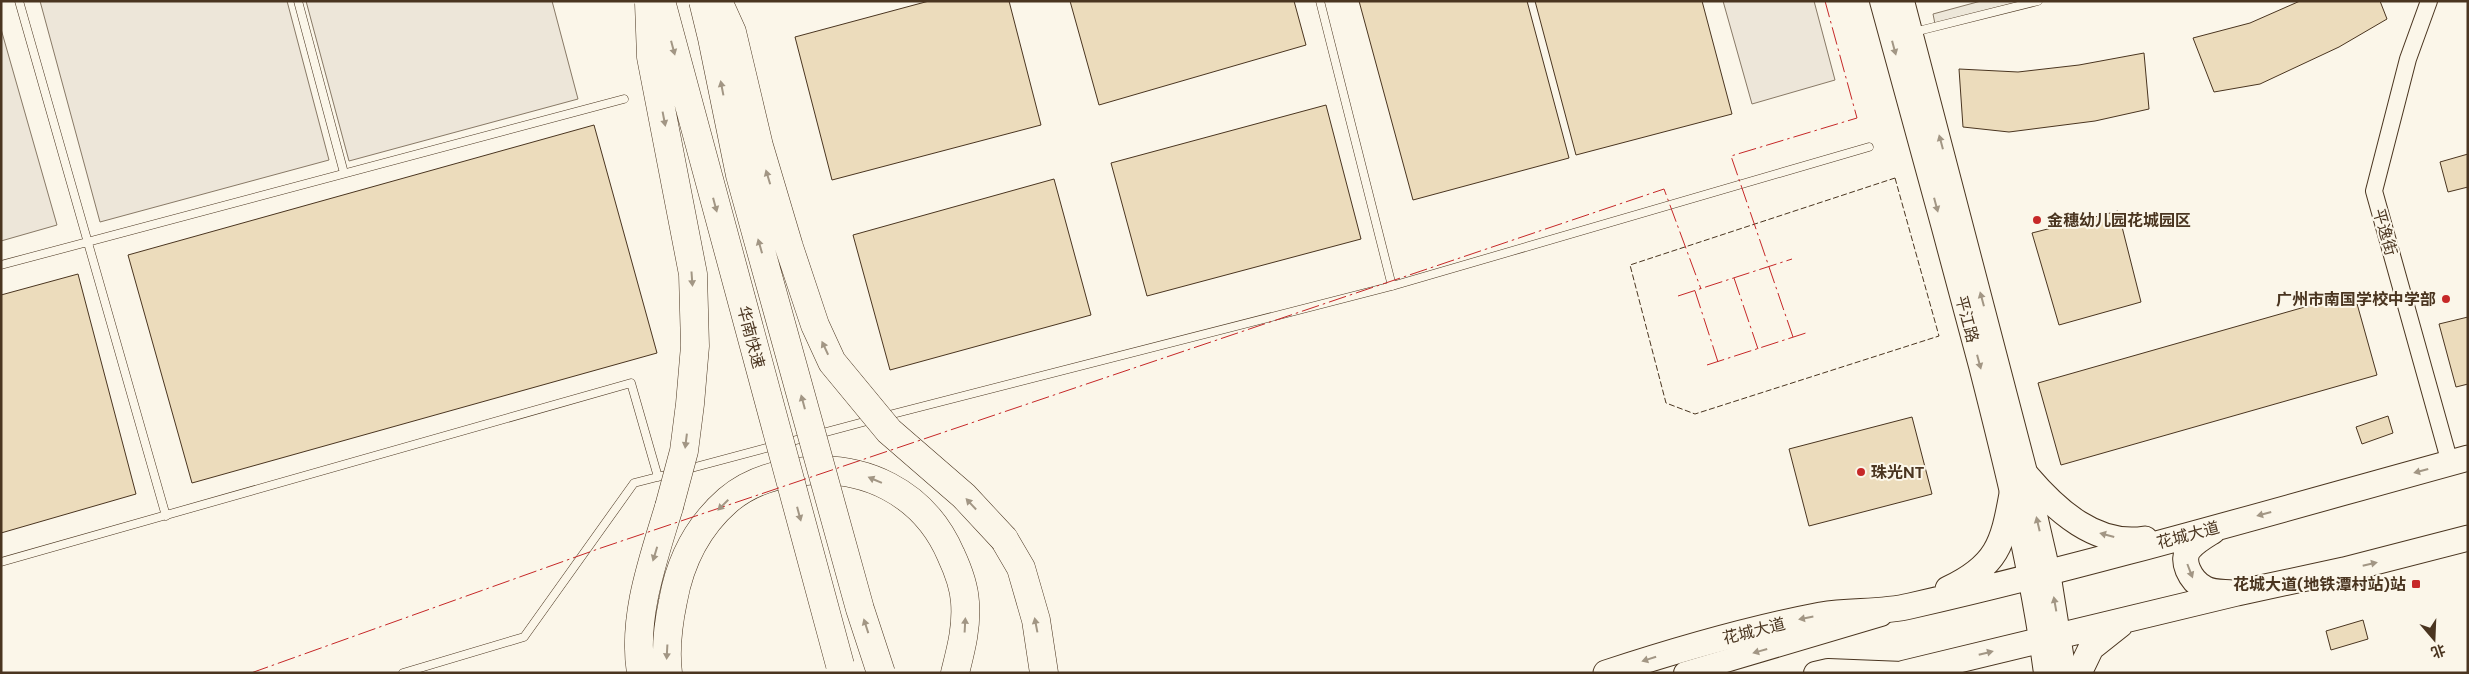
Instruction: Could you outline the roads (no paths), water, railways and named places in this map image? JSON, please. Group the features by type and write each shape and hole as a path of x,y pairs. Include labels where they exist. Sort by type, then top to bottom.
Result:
{"highway":[{"path":"641,673 638,630 650,571 684,450 695,346 693,274 651,57 649,1"},
{"name":"华南快速","path":"660,1 841,670"},
{"name":"华南快速","path":"703,1 740,175 860,609 881,673"},
{"path":"718,1 732,32 759,146 789,247 815,325 832,362 858,396 889,431 964,496 1004,540 1021,568 1036,620 1044,673"},
{"path":"668,673 666,660 669,622 675,586 684,562 703,526 729,499 751,486 778,475 810,470 837,470 859,473 887,486 917,506 934,523 948,547 960,575 965,600 965,630 955,673"}],"main road":[{"name":"花城大道","path":"1606,673 1664,654 1782,623 1825,615 1907,607 2040,574 2459,460"},
{"path":"1907,607 1970,577 1991,558 1999,547 2019,485 2047,500 2068,518 2089,530 2133,541 2224,525"},
{"path":"2224,525 2196,543 2185,556 2193,579 2203,588 2237,594"},
{"path":"1904,673 2131,618 2402,556 2468,538"},
{"path":"2079,673 2083,660 2094,644 2131,618"},
{"path":"1909,673 1959,673"}],"street":[{"name":"平江路","path":"1881,1 2019,485"},
{"name":"平江路","path":"1903,1 2040,574 2050,638"},
{"name":"平逸街","path":"2429,1 2408,58 2374,191 2459,460"},
{"name":"花城大道","path":"1685,673 1907,607"},
{"path":"2045,673 2050,638"},
{"path":"2050,638 2065,673"},
{"path":"1815,673 1828,670 1904,673"}],"lane":[{"path":"18,1 166,516"},
{"path":"298,1 344,173"},
{"path":"1320,1 1392,286"},
{"path":"1912,33 2038,1"},
{"path":"1,266 624,99"},
{"path":"403,673 524,637 634,483 1051,372 1392,286 1869,147"},
{"path":"1,562 631,383 658,477"}],"place":[{"name":"金穗幼儿园花城园区","path":"2037,220"},
{"name":"广州市南国学校中学部","path":"2446,299"},
{"name":"珠光NT","path":"1861,472"},
{"name":"花城大道(地铁潭村站)站","path":"2416,584"}]}
